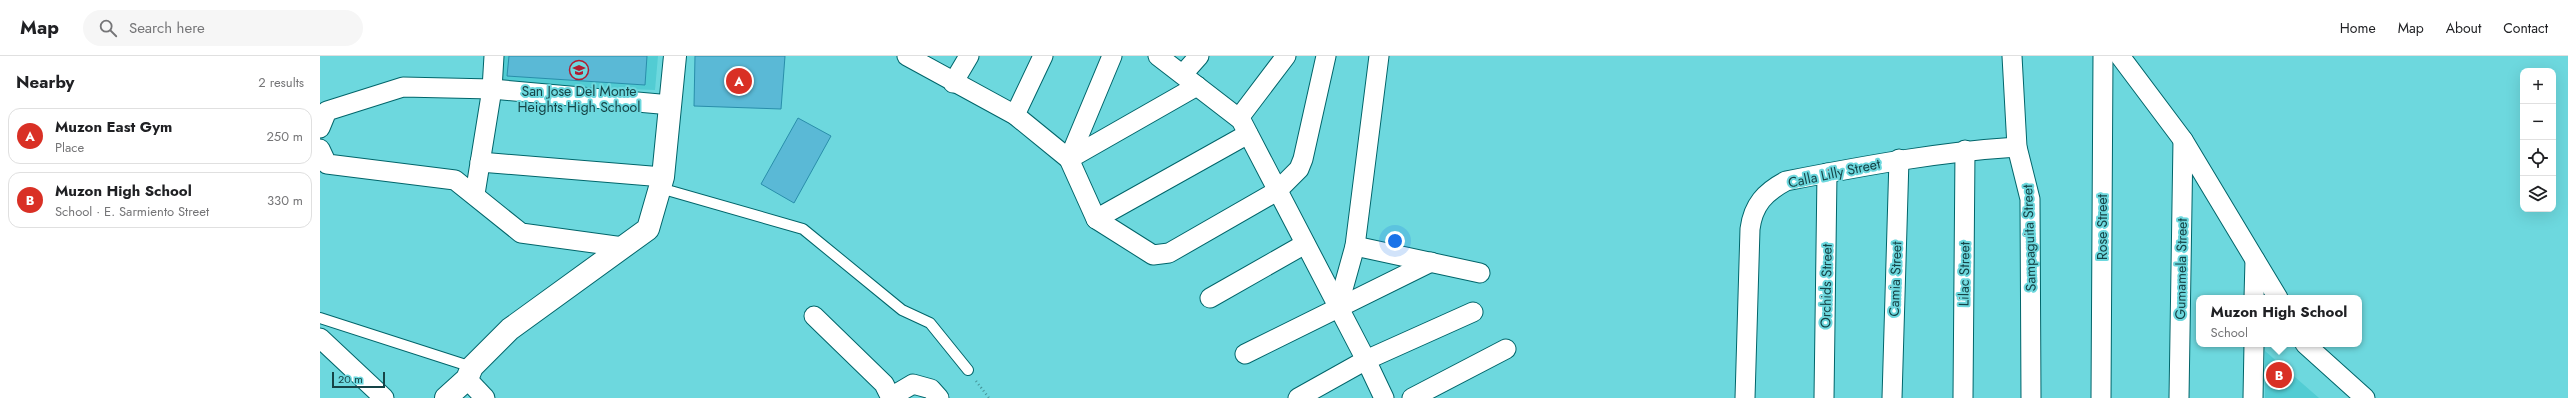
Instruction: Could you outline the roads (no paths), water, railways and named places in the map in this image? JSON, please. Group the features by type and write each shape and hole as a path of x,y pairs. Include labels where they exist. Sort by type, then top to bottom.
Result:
{"street":[{"path":"474,194 492,89 494,56"},
{"path":"446,398 510,329 648,229 661,182 671,106 675,56"},
{"path":"907,56 953,83 1015,115 1069,159 1096,219 1147,252 1163,255 1277,191 1298,169 1302,159 1326,56"},
{"path":"953,83 970,56"},
{"path":"1015,115 1043,56"},
{"path":"1069,159 1112,56"},
{"path":"1158,56 1190,80 1244,126 1366,360 1384,398"},
{"path":"1069,159 1190,80 1199,56"},
{"path":"1096,219 1244,126 1286,56"},
{"path":"1338,307 1354,246 1379,56"},
{"name":"Sampaguita Street","path":"2012,56 2017,147 2030,199 2031,398"},
{"name":"Rose Street","path":"2101,398 2103,56"},
{"path":"2120,56 2183,140 2276,295"},
{"path":"320,128 327,111 403,87 492,89 671,106"},
{"name":"Gumamela Street","path":"2179,398 2183,140"},
{"name":"Calla Lilly Street","path":"1744,398 1750,229 1752,212 1771,189 1786,181 1898,159 1966,150 2017,147"},
{"path":"320,149 326,164 455,180 521,233 623,247"},
{"name":"Lilac Street","path":"1963,398 1966,150"},
{"name":"Camia Street","path":"1892,398 1898,159"},
{"path":"480,162 661,182"},
{"name":"Orchids Street","path":"1824,398 1827,173"},
{"path":"1210,298 1305,244"},
{"path":"1354,246 1480,273"},
{"path":"2254,295 2255,260"},
{"path":"1245,354 1431,262"},
{"path":"1298,398 1366,360 1473,312"},
{"path":"814,316 884,384 891,398 913,384 931,389 939,398"},
{"path":"320,338 384,398"},
{"path":"2253,398 2254,347"},
{"path":"2308,347 2365,398"},
{"path":"1412,398 1506,349"},
{"path":"469,373 485,398"}],"lane":[{"path":"661,182 803,229 902,310 930,323 968,370"},
{"path":"320,318 469,373"}],"place":[{"name":"San Jose Del Monte Heights High School","path":"579,70"},
{"name":"Muzon East Gym","path":"739,81"},
{"name":"Muzon High School","path":"2279,375"}]}
